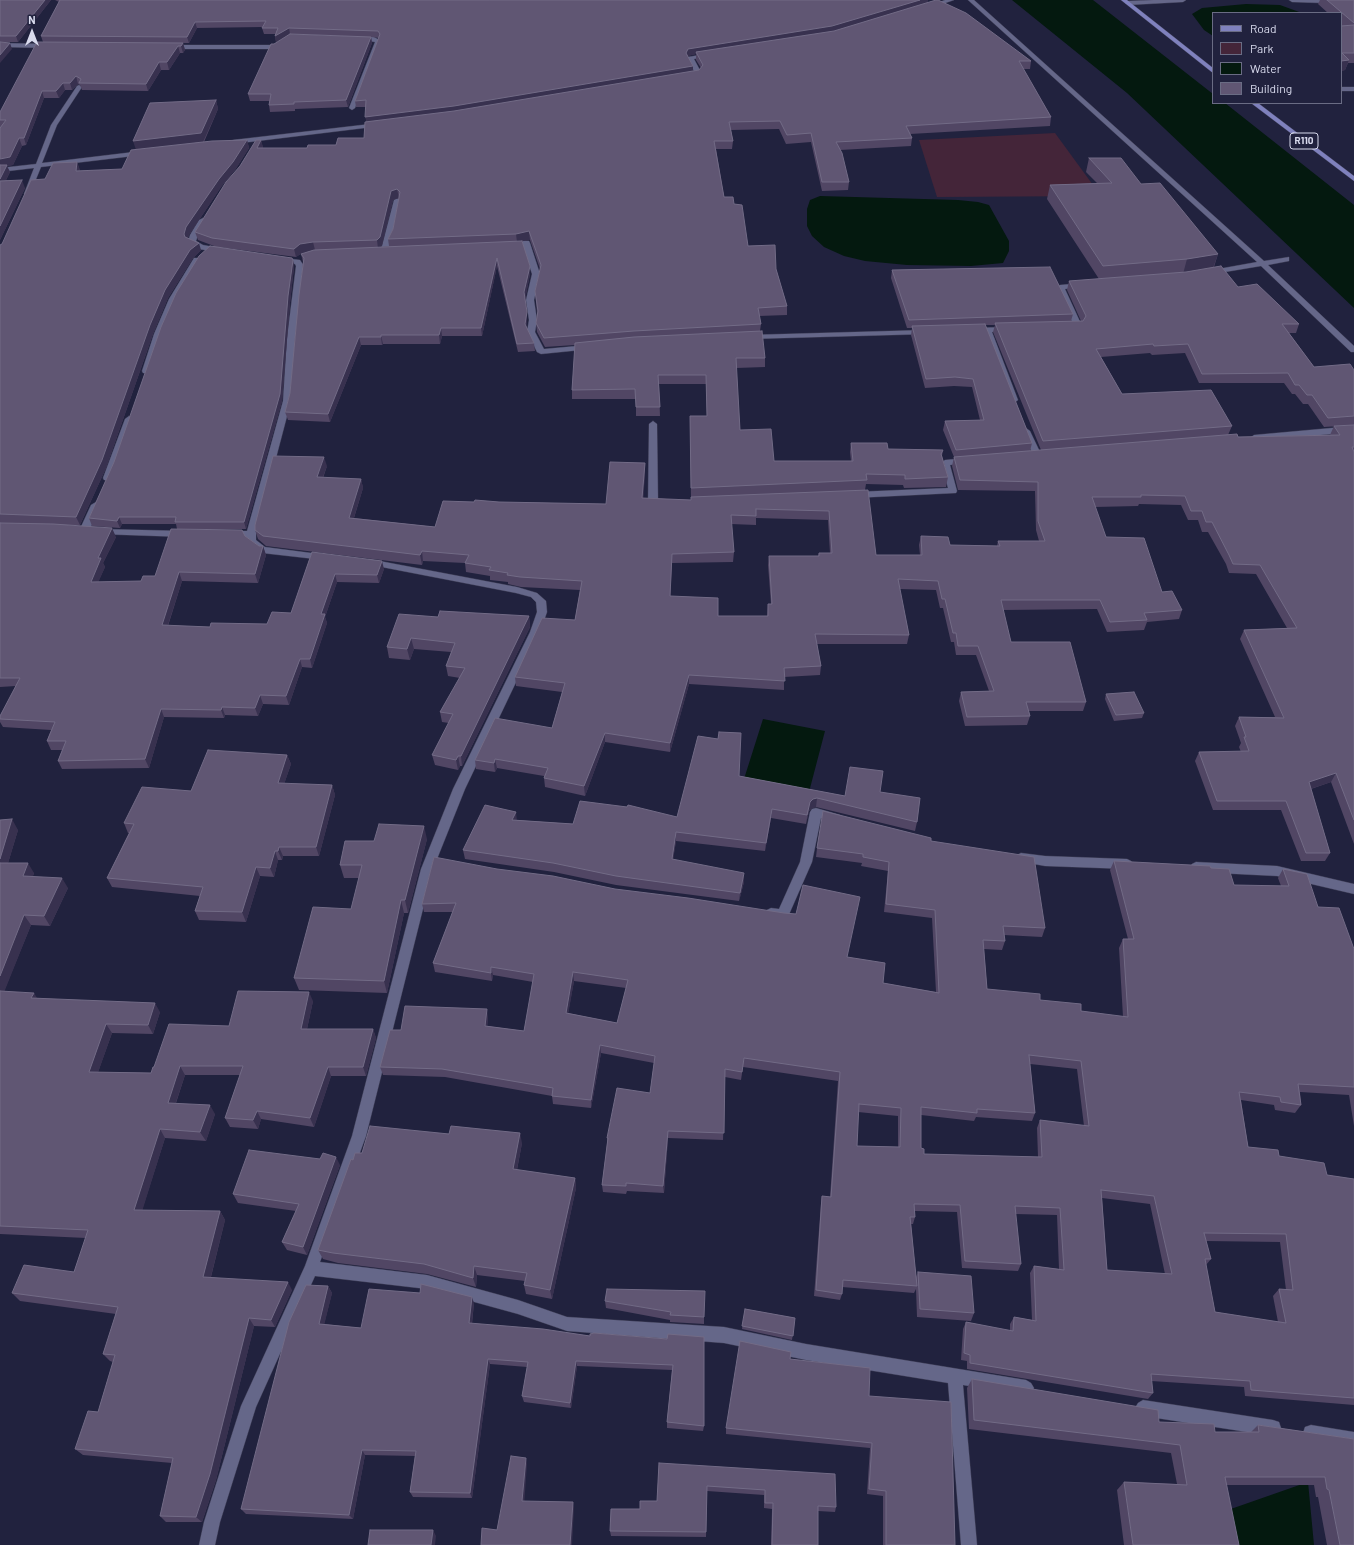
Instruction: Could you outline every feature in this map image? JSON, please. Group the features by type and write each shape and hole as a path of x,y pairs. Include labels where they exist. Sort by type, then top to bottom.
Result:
{"main road":[{"path":"1126,2 1212,70"},
{"name":"R110","path":"1255,104 1354,179"}],"street":[{"path":"922,9 951,0"},
{"path":"971,0 1262,263 1354,350"},
{"path":"1126,2 1184,0"},
{"path":"1292,0 1354,2"},
{"path":"162,47 275,47 290,37"},
{"path":"351,38 374,39 378,41 352,108"},
{"path":"0,46 56,46"},
{"path":"684,76 699,74 690,58 720,53"},
{"path":"23,204 54,125 79,87"},
{"path":"1342,89 1354,89"},
{"path":"227,143 257,142 385,124"},
{"path":"0,170 149,152"},
{"path":"381,252 386,246 389,237 397,200"},
{"path":"208,213 194,235 192,242 209,249 229,252"},
{"path":"517,246 526,244 536,274 530,300 533,320 531,332 540,352 594,346"},
{"path":"142,381 158,334 173,299 197,261 209,249"},
{"path":"364,253 393,251"},
{"path":"297,262 305,256"},
{"path":"266,258 297,262 300,266 294,310 287,401 251,540 262,550 333,558"},
{"path":"1203,274 1286,259"},
{"path":"1063,327 1078,326 1060,287 1091,284"},
{"path":"966,330 1016,328"},
{"path":"987,330 1018,411"},
{"path":"737,337 936,331"},
{"path":"105,483 132,410"},
{"path":"652,424 653,504 669,503"},
{"path":"1024,425 1033,455 1059,453"},
{"path":"1247,438 1354,428"},
{"path":"843,495 953,491 945,463 975,460"},
{"path":"84,531 99,497"},
{"path":"71,530 127,533 197,534"},
{"path":"213,534 252,534"},
{"path":"207,1545 212,1522 249,1406 311,1268 359,1136 427,869 459,789 535,632 542,612 541,601 534,595 517,590 385,564 356,560"},
{"path":"761,911 783,915 806,862 816,812 846,820"},
{"path":"1006,856 1045,861 1139,864"},
{"path":"431,859 446,861"},
{"path":"1186,866 1277,871 1354,889"},
{"path":"311,1268 427,1282 518,1307 567,1324 724,1335 806,1352 1038,1390"},
{"path":"955,1376 968,1545"},
{"path":"1127,1405 1354,1440"}],"green space":[{"path":"1055,133 1101,196 937,197 919,140"}],"water":[{"path":"1012,0 1093,0 1212,93 1212,104 1226,104 1354,205 1354,308 1127,93"},
{"path":"1246,4 1280,5 1299,12 1212,12 1212,35 1204,30 1192,14 1202,8"},
{"path":"820,196 958,200 978,202 989,205 1009,241 1009,251 1003,263 971,266 907,265 865,261 844,256 824,247 812,236 807,226 807,209 810,200"},
{"path":"763,719 825,731 809,792 744,779"},
{"path":"1308,1482 1314,1545 1235,1545 1228,1510"}],"building":[{"path":"0,0 45,0 16,36 0,36"},
{"path":"60,0 920,0 832,26 688,49 686,53 693,66 454,106 365,117 366,100 355,101 380,34 378,31 289,28 275,36 278,28 262,28 266,21 195,22 187,37 41,36"},
{"path":"936,0 966,13 1031,61 1019,61 1051,117 906,126 912,138 836,142 842,153 849,182 822,182 811,133 787,135 780,121 729,122 733,141 714,141 724,197 733,197 734,204 742,205 748,246 775,245 776,269 787,306 758,308 761,324 544,338 536,323 538,311 535,291 541,265 529,231 516,234 388,239 393,229 400,192 397,189 391,191 380,237 377,240 313,242 300,244 294,249 212,238 195,232 226,182 240,166 256,140 261,140 257,148 307,148 308,145 336,145 338,138 364,138 365,122 454,111 699,70 703,65 696,52 834,31"},
{"path":"1327,0 1354,0 1354,23"},
{"path":"1354,25 1354,53 1342,53 1342,26"},
{"path":"290,34 371,37 346,100 294,102 294,104 269,105 271,94 248,94 271,44 274,44"},
{"path":"0,42 10,43 0,55"},
{"path":"37,42 183,43 181,46 178,46 167,62 159,62 146,84 79,83 81,79 76,76 70,83 63,83 56,91 42,91 24,138 19,138 10,157 0,159 0,128 6,120 0,120 0,112"},
{"path":"1342,53 1349,60 1342,61"},
{"path":"216,100 201,133 133,141 150,103"},
{"path":"247,140 186,227 184,234 185,237 199,243 190,250 165,290 150,325 102,460 76,517 0,514 0,245 2,244 31,180 45,179 53,163 77,162 76,171 122,169 131,150 212,141"},
{"path":"1089,158 1121,158 1141,184 1160,183 1218,254 1187,259 1103,266 1050,185 1112,183"},
{"path":"0,165 7,165 0,179"},
{"path":"22,180 0,226 0,181"},
{"path":"522,241 530,266 524,292 527,312 525,324 534,343 517,344 497,258 481,328 441,328 439,335 381,335 381,337 359,337 328,414 285,412 290,393 304,258 301,254 314,250"},
{"path":"210,246 292,258 293,260 288,296 280,394 244,522 175,522 176,517 119,517 117,521 89,518 114,462 161,327 176,293 199,256"},
{"path":"1221,266 1238,287 1257,284 1299,324 1282,324 1314,367 1350,364 1354,370 1354,416 1328,418 1312,395 1307,395 1299,385 1295,385 1288,373 1202,374 1188,344 1154,346 1153,344 1096,349 1122,394 1211,390 1232,426 1043,441 995,323 1083,321 1086,316 1069,281 1186,272"},
{"path":"1050,267 1073,314 909,320 892,270"},
{"path":"985,324 1032,443 956,450 945,421 984,420 973,379 955,377 926,379 912,326"},
{"path":"762,331 765,358 736,358 740,430 771,429 774,461 853,461 851,443 887,443 888,449 943,450 941,454 948,477 905,479 905,475 866,474 867,480 691,488 690,416 707,416 706,375 658,375 660,407 636,407 635,389 572,390 575,343 634,337"},
{"path":"1354,425 1354,447 1352,447 1354,452 1354,820 1336,773 1309,782 1330,853 1306,853 1286,801 1217,801 1199,752 1249,751 1239,717 1284,718 1244,630 1297,628 1260,565 1233,564 1212,522 1206,522 1202,511 1191,511 1185,496 1141,495 1141,497 1092,497 1106,537 1144,538 1162,592 1172,591 1182,610 1144,613 1147,620 1110,622 1100,600 1001,600 1011,642 1070,642 1086,702 1026,702 1030,716 967,717 961,692 994,691 978,646 958,646 956,633 953,633 945,599 942,599 938,581 898,579 909,635 815,634 821,666 784,668 785,681 689,675 670,743 605,733 584,786 544,778 548,768 495,759 494,763 475,760 495,718 552,728 565,683 515,677 542,618 575,620 582,581 507,575 508,573 489,570 491,567 465,563 469,555 422,551 420,555 263,536 255,530 273,456 324,457 317,477 361,479 349,518 435,527 443,501 474,502 475,500 499,502 606,504 610,462 645,463 642,498 691,500 691,497 868,490 876,555 922,555 921,536 948,537 950,545 1000,546 998,541 1045,541 1038,521 1038,482 960,480 954,457 1237,434 1238,437 1340,435 1334,426","holes":["756,509 829,511 832,553 819,553 819,556 769,556 772,604 768,604 768,616 718,616 718,598 670,596 672,554 734,552 731,515 756,516"]},
{"path":"0,523 53,524 112,528 98,558 101,558 91,582 141,581 143,576 155,576 171,529 242,530 245,536 259,546 263,546 255,574 179,572 162,625 210,627 211,623 267,624 272,612 291,613 312,552 382,561 377,575 335,574 321,614 325,614 310,659 300,659 286,696 260,695 255,708 222,707 221,710 161,709 145,759 58,761 66,741 47,741 55,722 0,719 0,716 20,678 0,678"},
{"path":"440,611 529,616 461,756 458,756 456,760 432,755 453,714 440,712 465,668 446,666 455,643 411,638 407,649 387,647 399,614 438,617"},
{"path":"1134,692 1144,713 1116,715 1106,694"},
{"path":"719,732 741,733 739,776 845,796 850,767 883,771 880,792 920,798 917,822 817,798 810,802 807,815 772,809 766,843 676,832 672,859 744,873 740,893 616,876 553,863 463,850 485,805 516,812 512,820 573,824 580,801 627,807 628,805 677,817 698,736 718,739"},
{"path":"208,750 287,755 278,783 332,785 316,847 279,847 278,851 275,851 270,868 256,867 242,912 195,911 203,887 107,878 134,824 124,823 142,787 191,791"},
{"path":"823,811 931,838 931,841 1034,857 1045,928 1003,926 1005,941 983,940 987,989 1040,994 1040,1000 1081,1004 1081,1011 1128,1017 1123,939 1134,939 1114,861 1210,866 1211,868 1229,869 1234,885 1289,886 1283,869 1307,874 1318,907 1339,908 1354,949 1354,1087 1298,1084 1301,1105 1281,1102 1280,1097 1239,1092 1248,1147 1278,1150 1279,1156 1324,1163 1327,1175 1354,1179 1354,1398 1251,1390 1250,1381 1151,1374 1153,1393 970,1363 970,1355 964,1353 966,1322 1013,1331 1014,1317 1036,1321 1034,1266 1064,1270 1060,1208 1015,1206 1021,1264 965,1261 960,1205 914,1204 915,1217 910,1217 917,1286 843,1280 842,1294 816,1290 822,1196 831,1197 840,1072 744,1058 742,1072 725,1069 724,1133 668,1131 663,1186 626,1183 626,1186 602,1185 607,1138 617,1088 650,1093 655,1056 600,1045 591,1100 552,1096 553,1088 442,1069 380,1067 390,1030 401,1030 405,1006 487,1009 485,1026 524,1031 534,974 491,967 491,973 433,963 456,903 422,904 434,857 497,869 553,876 615,889 688,898 784,913 796,914 803,885 860,897 847,957 885,963 883,983 939,993 935,910 886,904 889,862 863,857 863,854 817,848","holes":["573,972 628,980 617,1023 566,1013","1029,1055 1081,1061 1089,1126 1040,1120 1042,1157 924,1154 924,1149 921,1148 921,1107 977,1113 977,1109 1035,1113","859,1104 901,1108 900,1147 857,1146","1101,1190 1154,1196 1172,1274 1107,1270","1204,1233 1286,1234 1293,1290 1279,1289 1286,1323 1215,1312 1205,1259 1211,1259"]},
{"path":"12,819 0,859 0,820"},
{"path":"379,824 424,826 405,900 401,900 384,981 294,978 313,907 351,909 362,865 340,865 345,841 374,841"},
{"path":"0,863 28,863 23,876 62,878 44,916 24,915 0,976"},
{"path":"0,991 34,993 31,998 155,1003 148,1025 106,1024 89,1072 151,1073 169,1024 229,1026 238,991 309,992 301,1029 373,1029 363,1067 328,1067 310,1118 257,1111 253,1120 225,1118 243,1066 180,1066 168,1103 210,1105 200,1132 160,1129 134,1210 220,1211 203,1277 288,1282 271,1320 249,1318 210,1474 196,1517 160,1516 173,1458 75,1449 88,1411 98,1412 115,1355 103,1354 118,1307 12,1293 24,1265 74,1272 88,1230 0,1226"},
{"path":"370,1126 449,1134 451,1126 520,1133 513,1169 575,1178 550,1290 524,1285 527,1273 474,1266 473,1278 424,1264 318,1250 351,1159 353,1160 355,1153 362,1153"},
{"path":"249,1150 320,1159 323,1153 336,1157 303,1247 282,1242 299,1204 233,1194"},
{"path":"918,1272 971,1276 974,1313 920,1309"},
{"path":"421,1284 472,1297 469,1323 543,1329 590,1336 590,1334 594,1333 667,1339 668,1334 704,1337 704,1426 667,1422 673,1365 576,1361 570,1403 522,1396 528,1362 488,1359 470,1493 410,1492 416,1451 362,1450 349,1515 241,1509 289,1322 306,1285 328,1286 319,1324 361,1328 369,1289 420,1293"},
{"path":"607,1289 705,1291 704,1317 670,1315 671,1312 605,1301"},
{"path":"745,1309 795,1318 793,1336 742,1326"},
{"path":"740,1341 791,1352 790,1359 870,1368 869,1396 951,1402 955,1545 886,1545 886,1491 869,1489 872,1443 726,1428"},
{"path":"972,1379 1158,1410 1159,1422 1214,1424 1215,1432 1259,1432 1258,1425 1354,1439 1354,1545 1340,1545 1325,1477 1225,1477 1239,1545 1133,1545 1124,1482 1187,1485 1180,1445 974,1420"},
{"path":"511,1456 526,1458 522,1501 573,1502 570,1545 481,1545 482,1528 497,1530"},
{"path":"659,1463 835,1474 836,1507 818,1506 818,1545 772,1545 773,1503 765,1503 765,1490 707,1486 706,1532 610,1531 611,1509 640,1509 640,1501 657,1501"},
{"path":"370,1530 433,1530 431,1545 368,1545"}]}
